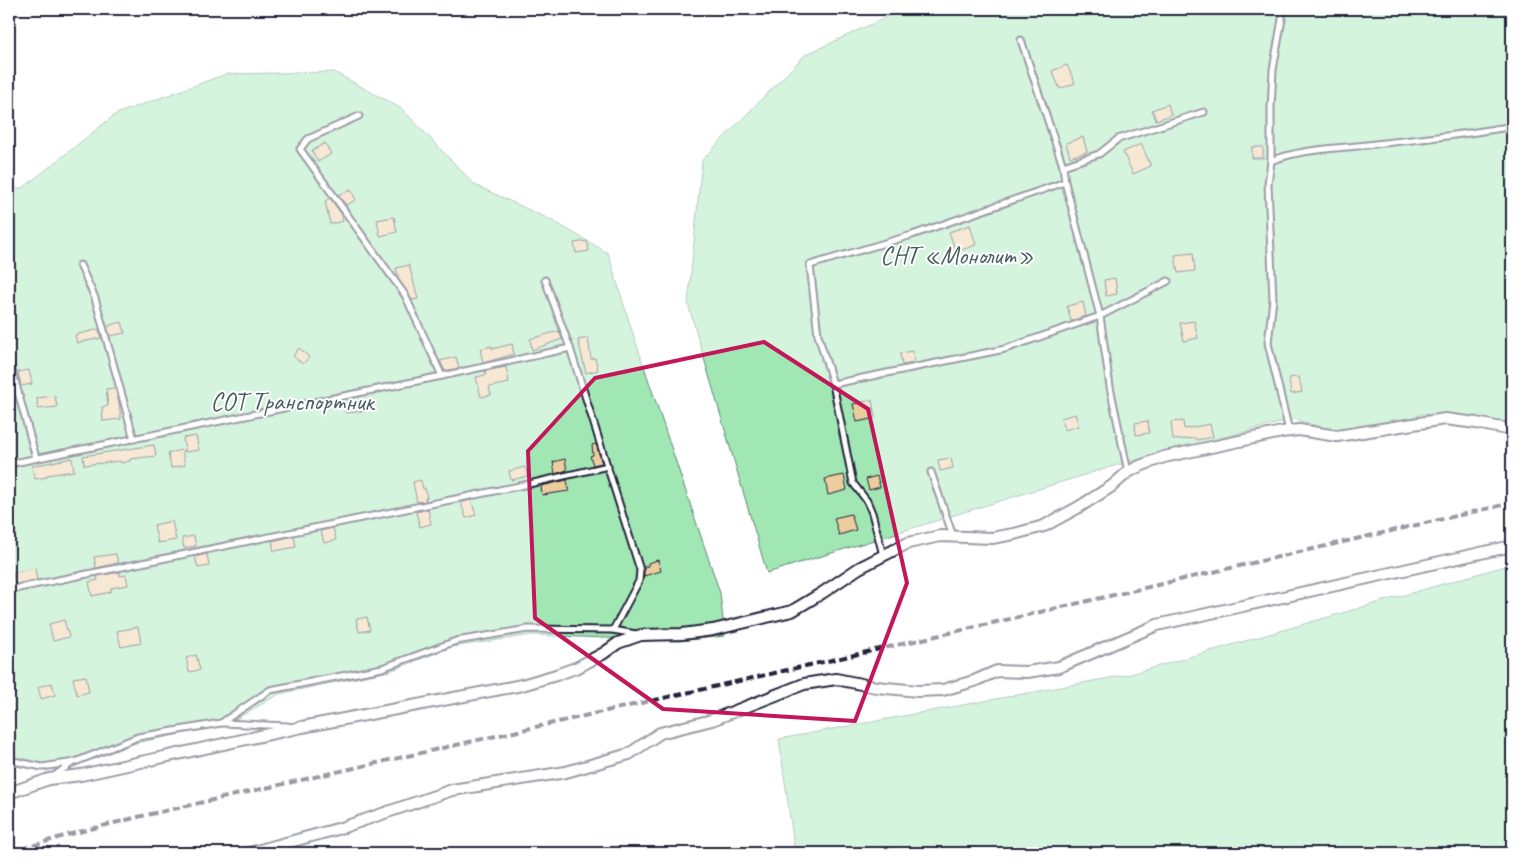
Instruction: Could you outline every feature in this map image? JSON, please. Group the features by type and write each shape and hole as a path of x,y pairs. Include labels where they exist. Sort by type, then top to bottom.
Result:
{"street":[{"path":"9,793 49,779 81,775 302,727 522,685 578,666 604,653 618,643 641,636 713,630 792,611 859,568 908,543 940,536 992,538 1044,526 1112,486 1128,472 1164,457 1299,430 1337,436 1445,419 1512,430"},
{"path":"249,853 341,828 452,790 566,772 629,754 660,733 712,720 804,684 836,679 876,687 918,691 943,690 974,681 997,671 1026,672 1059,667 1157,625 1512,546"}],"lane":[{"path":"1282,9 1282,20 1273,70 1271,108 1271,161 1268,184 1273,299 1268,343 1288,431"},
{"path":"1021,40 1063,166 1065,182 1100,316 1110,387 1128,472"},
{"path":"1063,166 1099,154 1118,139 1204,112"},
{"path":"359,116 308,140 300,149 405,295 442,376"},
{"path":"1271,161 1283,156 1306,152 1482,132 1512,126"},
{"path":"884,555 867,500 853,483 833,384 818,335 810,265 912,235 1065,182"},
{"path":"80,265 95,298 134,439"},
{"path":"545,280 570,348 640,570 639,580 613,630"},
{"path":"833,384 1005,349 1100,316 1168,281"},
{"path":"9,464 442,376 570,348"},
{"path":"9,360 36,458"},
{"path":"9,590 529,484 608,466"},
{"path":"931,472 953,537"},
{"path":"221,723 270,690 382,668 456,641 528,629 613,630 641,636"},
{"path":"9,760 42,767 74,762 138,737 221,723 302,727"},
{"path":"49,779 74,762"}],"highlighted area":[{"path":"764,342 868,409 907,583 855,721 663,709 535,618 528,451 595,378"}],"green space":[{"name":"СНТ «Монолит»","path":"904,9 1512,9 1512,422 1422,414 1356,438 1294,419 1110,467 767,573 688,304 702,160 805,55"},
{"name":"СОТ Транспортник","path":"334,72 402,109 475,185 551,220 608,253 633,334 720,593 725,636 679,641 532,635 452,647 390,671 279,694 226,725 136,743 78,764 38,770 9,765 9,189 23,188 116,114 226,74"},
{"path":"1512,564 1512,853 795,853 779,739 1131,674"}],"building":[{"path":"1067,65 1075,83 1060,89 1052,71"},
{"path":"1168,104 1171,115 1156,120 1152,110"},
{"path":"1083,137 1087,152 1070,157 1066,143"},
{"path":"325,143 331,154 318,162 312,151"},
{"path":"1141,144 1151,166 1133,174 1123,152"},
{"path":"1252,147 1263,147 1263,158 1252,158"},
{"path":"351,190 356,200 346,205 338,195"},
{"path":"330,198 342,215 343,221 330,224 325,201"},
{"path":"394,217 397,232 380,236 377,220"},
{"path":"970,225 976,245 956,252 949,232"},
{"path":"587,241 589,251 576,253 574,243"},
{"path":"1193,253 1195,271 1178,273 1175,255"},
{"path":"409,265 418,299 412,300 399,280 396,268"},
{"path":"1115,278 1117,294 1106,296 1104,280"},
{"path":"1083,302 1086,316 1071,321 1067,306"},
{"path":"1194,321 1198,338 1184,341 1180,323"},
{"path":"122,322 125,333 110,336 107,327"},
{"path":"99,329 101,338 77,343 75,335"},
{"path":"559,331 562,339 532,350 530,339"},
{"path":"588,338 591,359 595,358 598,370 586,373 578,340"},
{"path":"512,344 514,354 483,363 480,349 492,346 492,349"},
{"path":"299,348 309,357 303,364 293,356"},
{"path":"913,351 914,363 902,365 900,353"},
{"path":"456,357 459,368 445,371 440,361"},
{"path":"506,367 509,383 489,387 491,395 481,397 476,377 486,375 485,371"},
{"path":"29,370 32,384 21,386 18,372"},
{"path":"1299,377 1302,392 1291,394 1289,378"},
{"path":"115,388 121,419 103,421 102,407 108,406 106,389"},
{"path":"55,396 57,407 38,409 37,398"},
{"path":"364,400 366,411 346,413 344,403"},
{"path":"872,400 875,418 857,422 853,404"},
{"path":"1075,414 1079,426 1064,430 1061,418"},
{"path":"1148,421 1149,433 1136,435 1135,423"},
{"path":"1183,421 1184,429 1210,424 1213,437 1197,440 1196,438 1173,440 1171,422"},
{"path":"196,436 199,450 185,452 183,438"},
{"path":"596,444 602,463 593,465 590,456 593,455 592,445"},
{"path":"154,445 156,456 130,459 130,461 121,463 120,461 84,465 83,456"},
{"path":"182,450 185,465 171,468 168,453"},
{"path":"72,458 74,471 47,475 47,477 35,479 32,466"},
{"path":"951,458 953,468 940,471 938,460"},
{"path":"565,459 567,470 555,474 553,462"},
{"path":"525,467 528,476 511,480 509,471"},
{"path":"844,475 847,490 828,495 825,479"},
{"path":"877,476 880,487 869,490 866,479"},
{"path":"421,480 427,498 425,498 426,501 417,502 413,482"},
{"path":"567,480 569,491 542,495 541,486"},
{"path":"471,500 476,515 466,518 461,503"},
{"path":"428,509 431,524 420,527 416,512"},
{"path":"851,514 856,530 839,535 834,518"},
{"path":"172,521 176,540 158,543 154,525"},
{"path":"333,528 336,540 324,543 321,531"},
{"path":"194,536 196,546 184,548 182,538"},
{"path":"294,536 296,547 274,551 272,541"},
{"path":"116,554 118,563 96,568 94,557"},
{"path":"207,554 209,566 198,568 195,557"},
{"path":"658,560 661,571 644,576 644,567 648,566 648,563"},
{"path":"35,568 37,580 15,584 13,573"},
{"path":"120,572 120,576 126,575 128,585 111,588 111,592 92,596 89,582 98,580 97,576"},
{"path":"367,617 370,630 359,632 356,619"},
{"path":"64,620 69,637 53,641 49,624"},
{"path":"138,627 141,643 121,647 117,631"},
{"path":"196,655 200,670 189,672 186,658"},
{"path":"86,676 89,692 77,695 73,678"},
{"path":"52,683 55,695 41,699 38,687"}],"railway":[{"path":"10,853 67,835 142,816 854,655 1512,503"}]}
